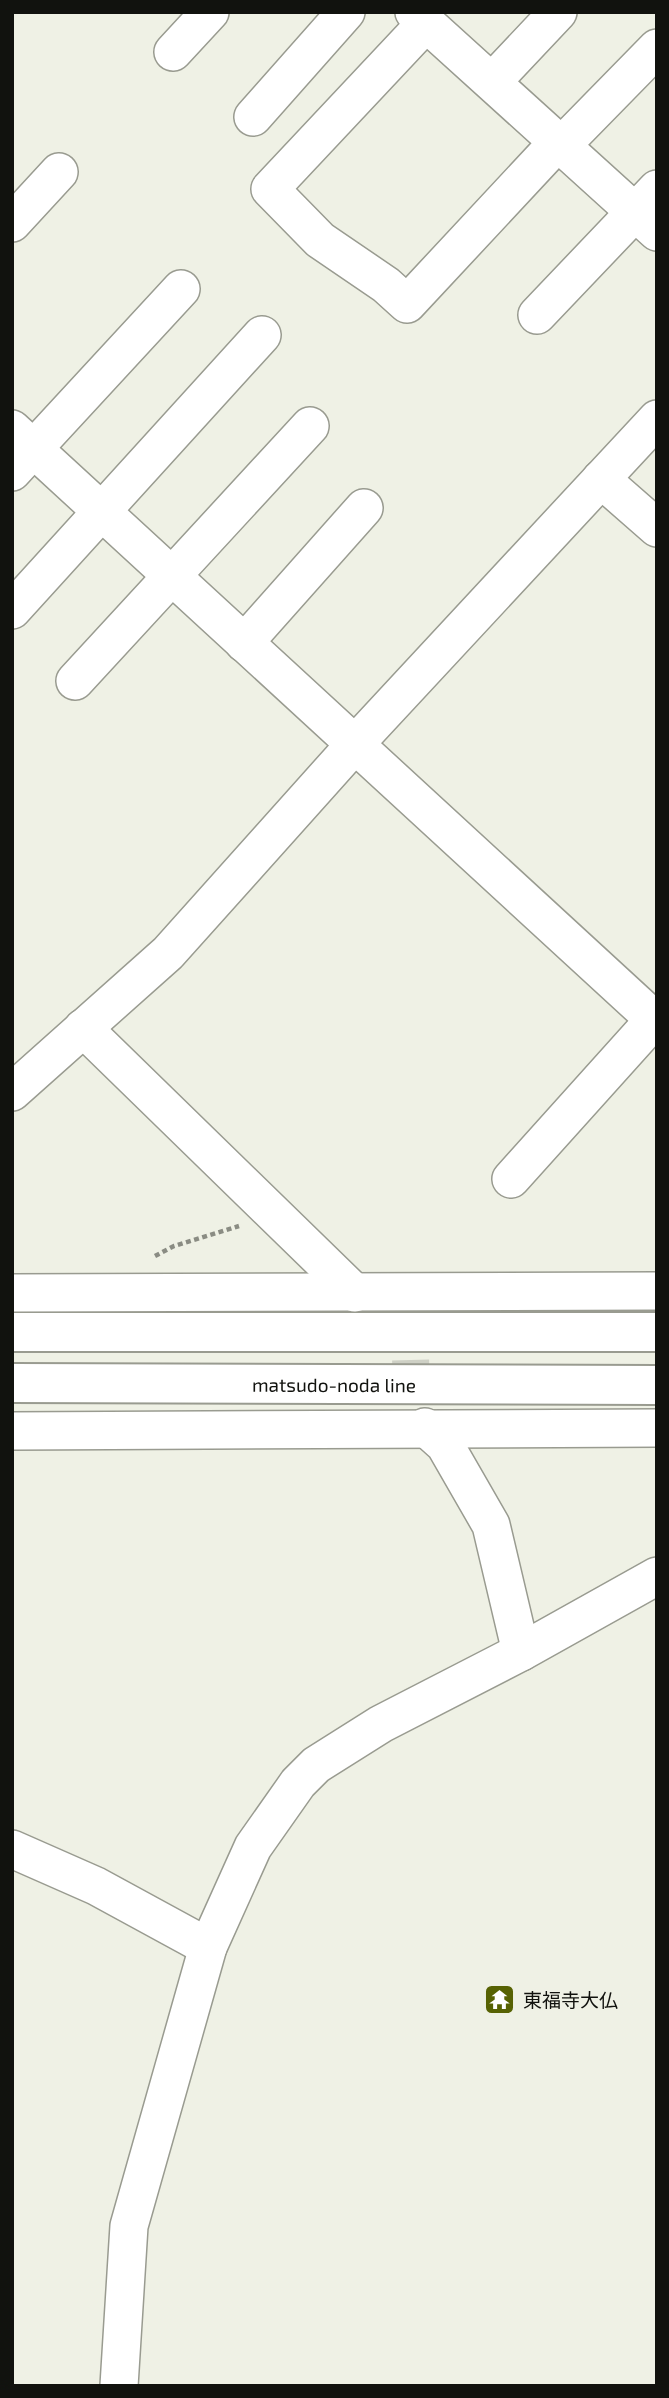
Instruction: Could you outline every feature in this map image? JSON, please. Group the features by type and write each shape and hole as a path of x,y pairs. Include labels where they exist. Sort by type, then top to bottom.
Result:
{"main road":[{"path":"12,1332 652,1332"},
{"name":"matsudo-noda line","path":"12,1383 652,1385"}],"street":[{"path":"173,52 210,12"},
{"path":"253,117 346,12"},
{"path":"493,81 558,12"},
{"path":"537,315 650,211 560,144 420,18 270,189 320,240 386,285 407,304 560,144 657,48"},
{"path":"12,223 59,172"},
{"path":"181,289 19,449 102,512 656,1021 511,1179"},
{"path":"12,610 262,335"},
{"path":"12,1092 168,953 356,744 657,419"},
{"path":"75,681 173,578 310,426"},
{"path":"601,479 657,528"},
{"path":"244,643 364,509"},
{"path":"83,1028 276,1213 355,1293"},
{"path":"12,1293 355,1293 409,1299 657,1291"},
{"path":"12,1430 417,1421 657,1428"},
{"path":"417,1421 445,1445 491,1525 521,1652"},
{"path":"119,2386 129,2226 208,1947 253,1847 298,1783 316,1765 381,1724 521,1652 657,1576"},
{"path":"12,1849 96,1886 208,1947"}],"path":[{"path":"109,1292 147,1260 174,1246 276,1213"}],"tunnel":[{"path":"409,1305 412,1408"}],"place":[{"name":"東福寺大仏","path":"500,1999"}]}
